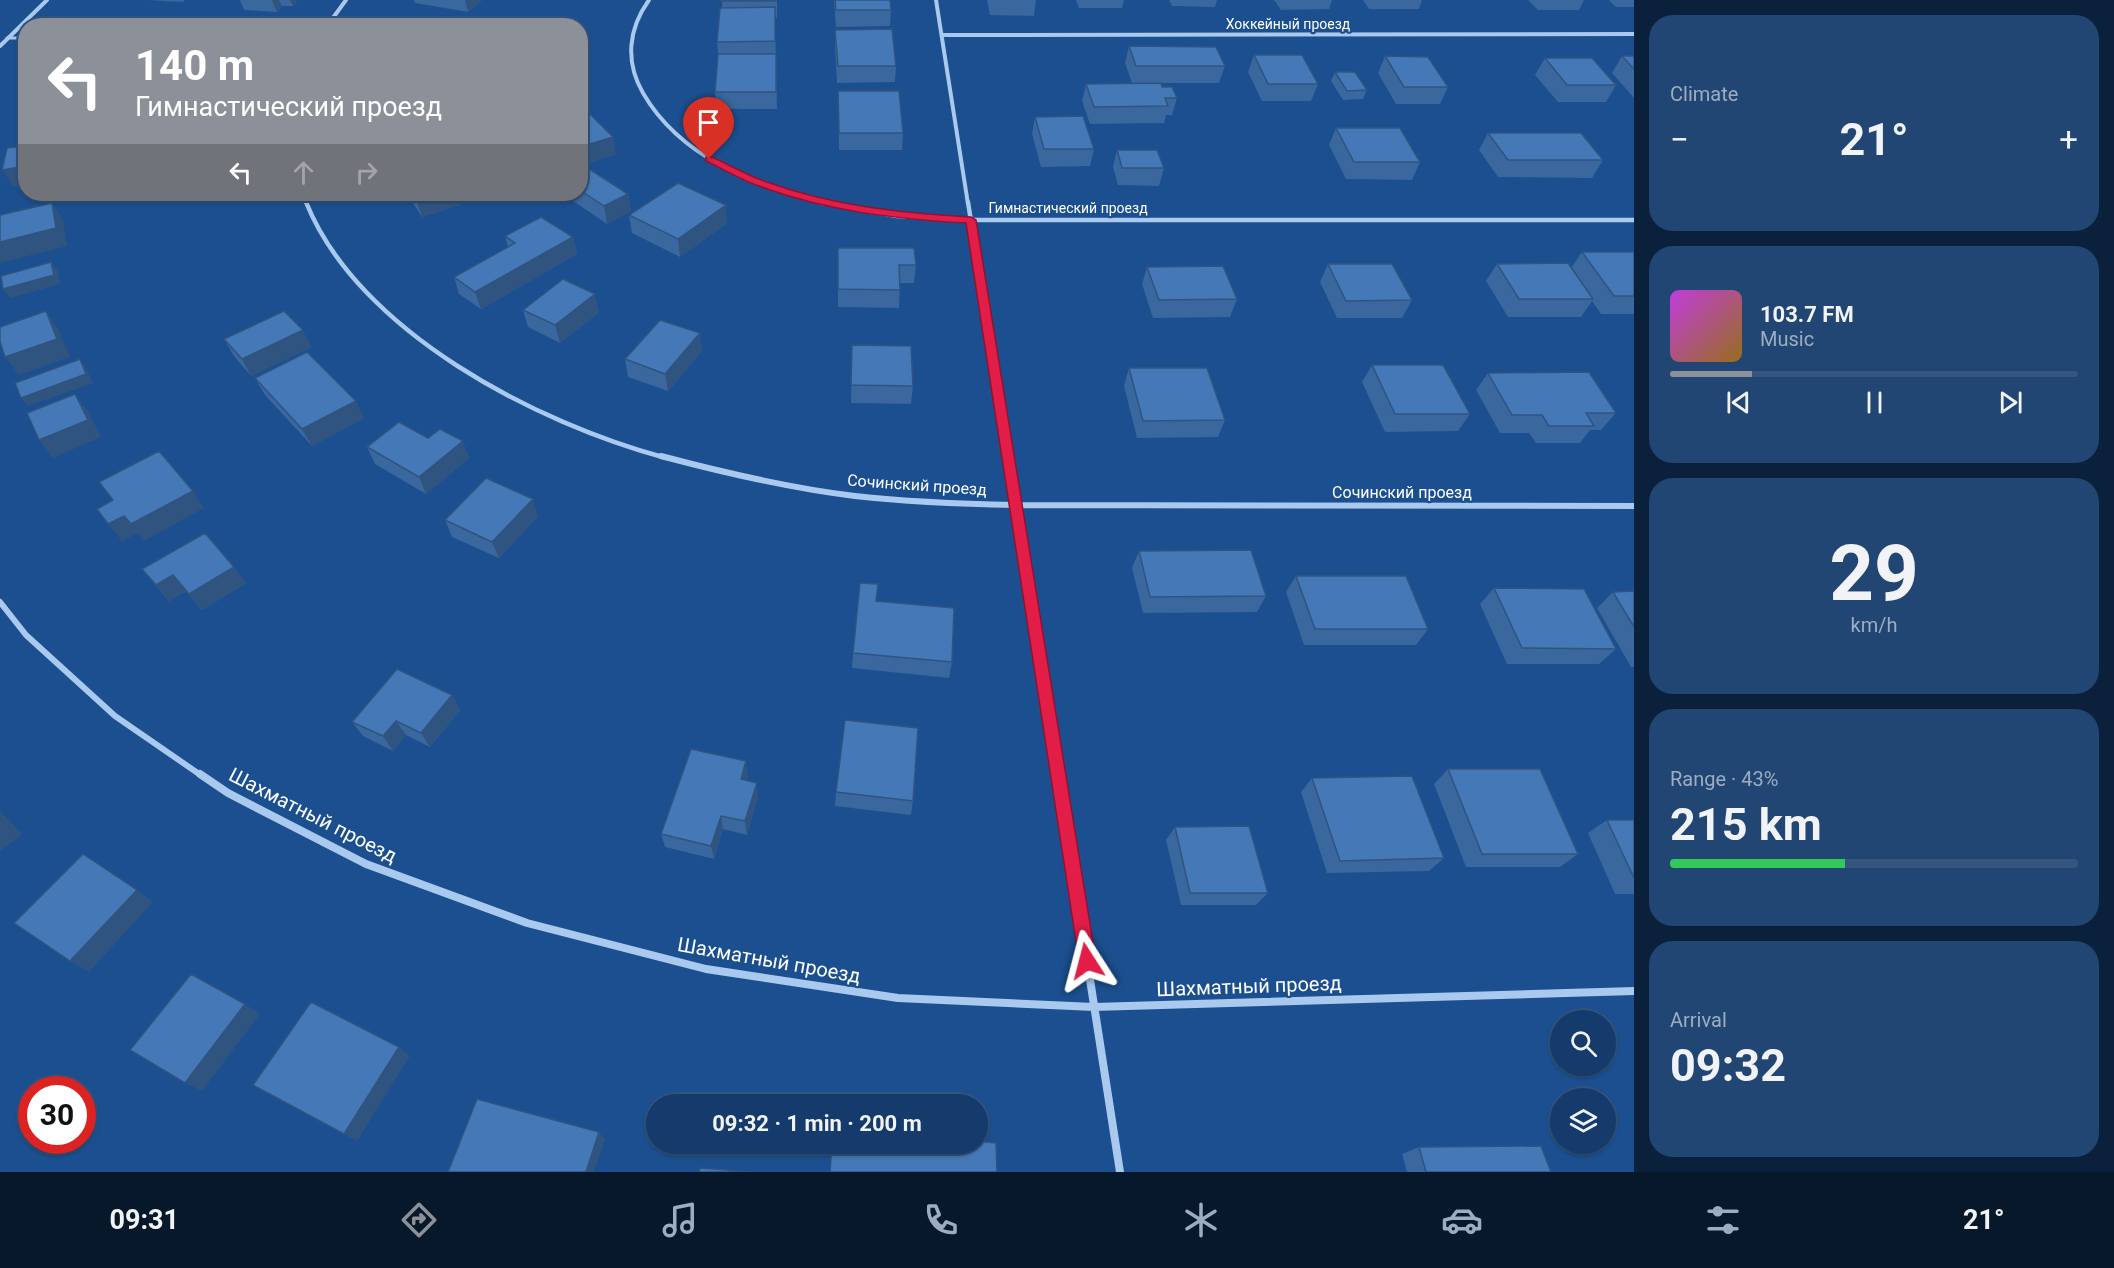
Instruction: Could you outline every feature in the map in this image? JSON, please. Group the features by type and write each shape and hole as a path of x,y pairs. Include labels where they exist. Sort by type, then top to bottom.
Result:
{"street":[{"path":"28,18 47,0"},
{"path":"333,18 346,0"},
{"name":"Гимнастический проезд","path":"649,0 642,9 630,37 630,68 643,99 669,130 709,159 762,184 825,203 896,216 971,220 1634,220"},
{"path":"936,0 1120,1172"},
{"path":"0,46 18,28"},
{"name":"Хоккейный проезд","path":"942,35 1634,34"},
{"name":"Сочинский проезд","path":"305,201 329,247 358,285 398,323 447,359 506,394 575,425 652,453 737,475 827,491 920,502 1016,505 1634,506"},
{"name":"Шахматный проезд","path":"0,602 26,635 115,716 228,793 366,864 387,872 527,923 706,969 898,998 1094,1007 1634,991"}],"lane":[{"path":"7,38 18,38"}],"building":[{"path":"776,0 776,1 722,1"},
{"path":"835,0 890,0 891,10 836,10"},
{"path":"775,7 775,41 717,42 720,8"},
{"path":"892,29 896,66 838,66 835,30"},
{"path":"1129,46 1216,47 1225,66 1136,66"},
{"path":"718,54 776,54 776,92 715,92"},
{"path":"1254,55 1302,55 1318,84 1268,84"},
{"path":"1385,56 1428,57 1448,87 1404,87"},
{"path":"1622,56 1634,56 1634,69"},
{"path":"1545,58 1592,58 1616,85 1567,85"},
{"path":"1335,72 1355,72 1367,90 1347,91"},
{"path":"1161,83 1162,87 1172,87 1177,98 1165,98 1168,106 1094,107 1086,84"},
{"path":"838,91 899,91 903,133 839,133"},
{"path":"588,112 613,137 588,145"},
{"path":"1083,116 1094,149 1044,149 1035,117"},
{"path":"1336,128 1400,128 1420,162 1354,162"},
{"path":"1488,133 1581,133 1603,160 1508,160"},
{"path":"18,147 18,167 2,170 7,148"},
{"path":"1117,150 1157,150 1164,168 1122,168"},
{"path":"588,168 628,194 604,206 588,195"},
{"path":"678,183 726,205 678,239 629,215"},
{"path":"52,203 56,228 0,242 0,215"},
{"path":"541,217 573,237 475,292 454,277 515,243 505,236"},
{"path":"838,248 914,248 916,265 899,265 900,290 838,289"},
{"path":"1582,252 1634,252 1634,296 1614,296"},
{"path":"51,262 54,275 3,289 1,276"},
{"path":"1568,263 1593,299 1519,299 1497,264"},
{"path":"1328,264 1392,264 1412,300 1346,301"},
{"path":"1223,266 1237,299 1159,300 1147,267"},
{"path":"563,279 595,294 555,325 523,310"},
{"path":"46,311 57,339 5,357 0,342 0,327"},
{"path":"284,311 303,330 242,359 224,339"},
{"path":"660,320 700,333 665,374 625,359"},
{"path":"852,345 911,346 913,386 851,385"},
{"path":"307,352 356,401 302,429 255,378"},
{"path":"80,359 86,374 21,398 15,383"},
{"path":"1372,365 1443,365 1470,414 1395,414"},
{"path":"1129,368 1207,368 1225,420 1143,421"},
{"path":"1589,372 1616,413 1586,413 1594,426 1549,426 1542,415 1512,415 1488,373"},
{"path":"75,394 88,420 39,440 27,413"},
{"path":"399,422 428,438 440,429 463,441 419,477 367,447"},
{"path":"159,451 193,491 131,524 124,516 108,524 97,509 113,500 99,482"},
{"path":"486,478 533,499 492,542 445,520"},
{"path":"205,533 234,567 189,594 173,575 156,585 142,569"},
{"path":"1251,550 1266,596 1150,597 1139,551"},
{"path":"1296,576 1406,576 1428,629 1315,629"},
{"path":"860,583 878,584 876,601 954,608 952,662 853,653"},
{"path":"1494,588 1584,589 1616,649 1522,648"},
{"path":"1634,591 1634,627 1613,592"},
{"path":"397,669 452,695 421,733 396,721 383,736 352,722"},
{"path":"845,720 918,728 913,801 836,792"},
{"path":"691,749 746,761 741,779 757,783 745,821 721,816 711,846 661,834"},
{"path":"1448,769 1540,769 1578,854 1482,854"},
{"path":"1412,776 1444,858 1340,861 1312,778"},
{"path":"1607,820 1634,820 1634,878"},
{"path":"1249,826 1268,893 1190,893 1175,827"},
{"path":"83,854 137,890 70,961 14,923"},
{"path":"191,974 245,1004 185,1083 130,1050"},
{"path":"311,1002 399,1047 344,1134 253,1085"},
{"path":"477,1099 599,1132 586,1172 448,1172"},
{"path":"988,1142 996,1143 997,1172 830,1172 831,1154 988,1154"},
{"path":"1541,1146 1551,1172 1426,1172 1419,1147"},
{"path":"700,1168 752,1172 699,1172"}],"route":[{"path":"709,159 762,184 825,203 896,216 971,220 1087,961"}]}
